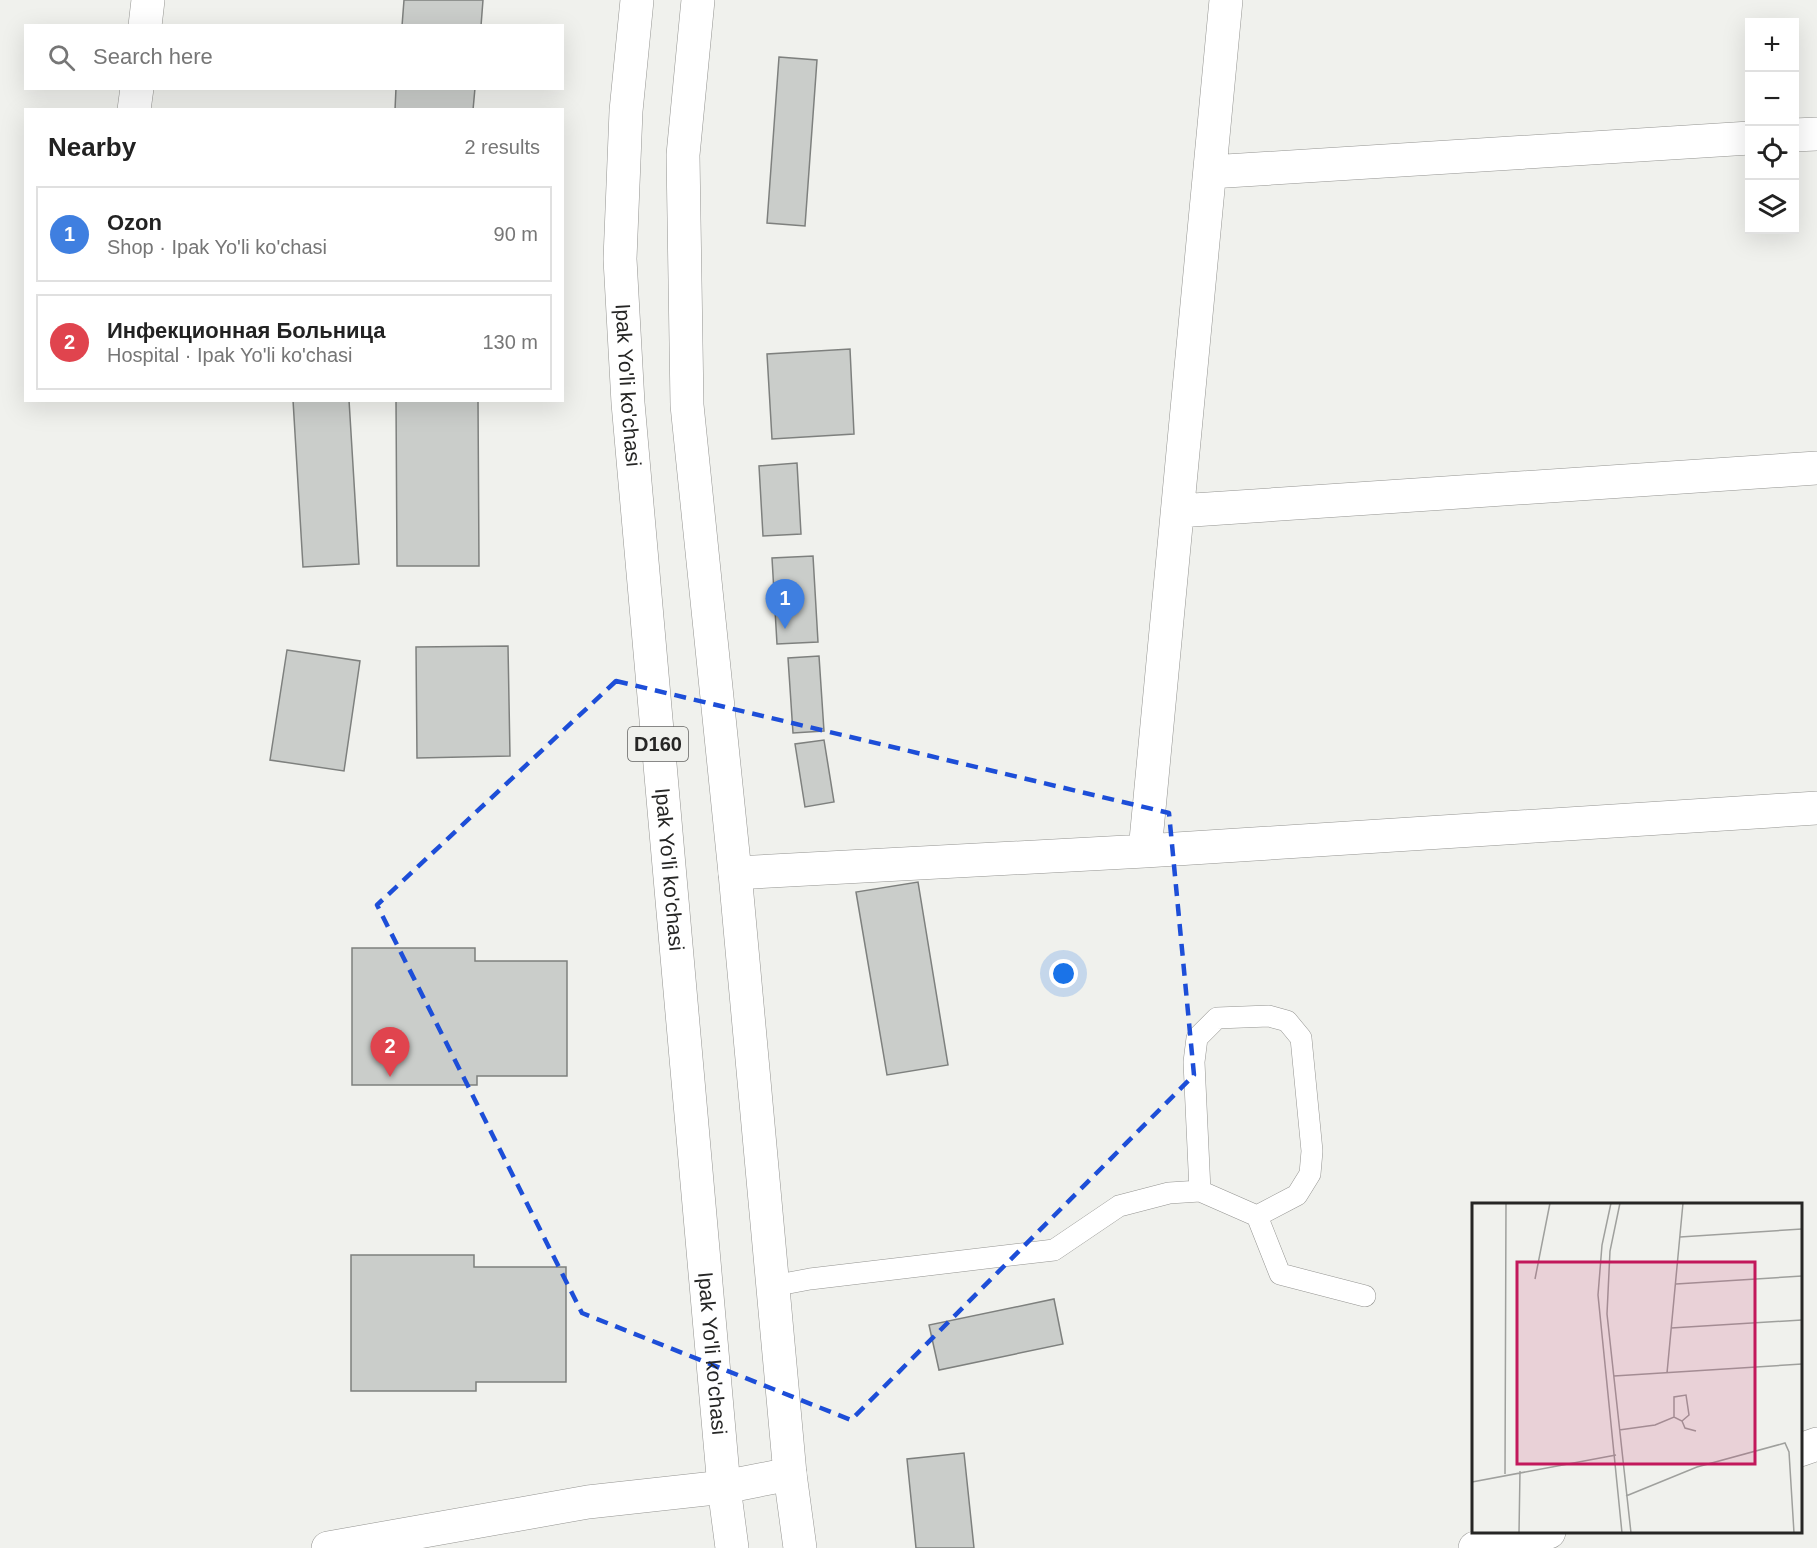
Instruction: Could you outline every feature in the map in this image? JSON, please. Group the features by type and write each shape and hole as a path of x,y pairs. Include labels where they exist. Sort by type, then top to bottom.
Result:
{"main road":[{"path":"144,24 148,0"},
{"name":"Ipak Yo'li ko'chasi","path":"638,0 626,111 620,259 628,403 724,1487"},
{"path":"698,0 683,155 687,405 735,873 790,1474 800,1548"},
{"path":"1145,851 1226,0"},
{"path":"134,108 137,90"},
{"path":"1799,135 1817,134"},
{"path":"1210,172 1745,138"},
{"path":"1178,511 1817,468"},
{"path":"735,873 1145,851 1817,807"},
{"path":"1802,1449 1817,1444"},
{"path":"328,1548 588,1502 724,1487 790,1474"},
{"name":"D160","path":"724,1487 732,1548"},
{"path":"1475,1548 1544,1533"}],"lane":[{"path":"1200,1191 1194,1062 1197,1038 1217,1018 1269,1016 1287,1021 1300,1038 1312,1151 1310,1174 1297,1194 1257,1216"},
{"path":"773,1286 810,1279 1054,1250 1119,1206 1169,1193 1200,1191 1257,1216 1280,1274 1365,1296"}],"highlighted area":[{"path":"616,681 1169,813 1194,1075 851,1420 582,1313 377,905"}],"building":[{"path":"404,0 483,0 481,24 402,24"},
{"path":"779,57 817,60 805,226 767,223"},
{"path":"396,90 475,90 473,108 395,108"},
{"path":"850,349 854,434 772,439 767,354"},
{"path":"293,402 349,402 359,564 303,567"},
{"path":"396,402 478,402 479,566 397,566"},
{"path":"797,463 801,534 763,536 759,466"},
{"path":"813,556 818,642 777,644 772,558"},
{"path":"508,646 510,756 417,758 416,647"},
{"path":"287,650 360,661 344,771 270,760"},
{"path":"819,656 824,731 793,733 788,658"},
{"path":"824,740 834,802 805,807 795,744"},
{"path":"918,882 948,1065 887,1075 856,892"},
{"path":"352,948 475,948 475,961 567,961 567,1076 477,1076 477,1085 352,1085"},
{"path":"351,1255 474,1255 474,1267 566,1267 566,1382 476,1382 476,1391 351,1391"},
{"path":"1054,1299 1063,1344 939,1370 929,1325"},
{"path":"964,1453 974,1548 916,1548 907,1459"}],"place":[{"name":"Ozon","path":"785,629"},
{"name":"Инфекционная Больница","path":"390,1077"}]}
